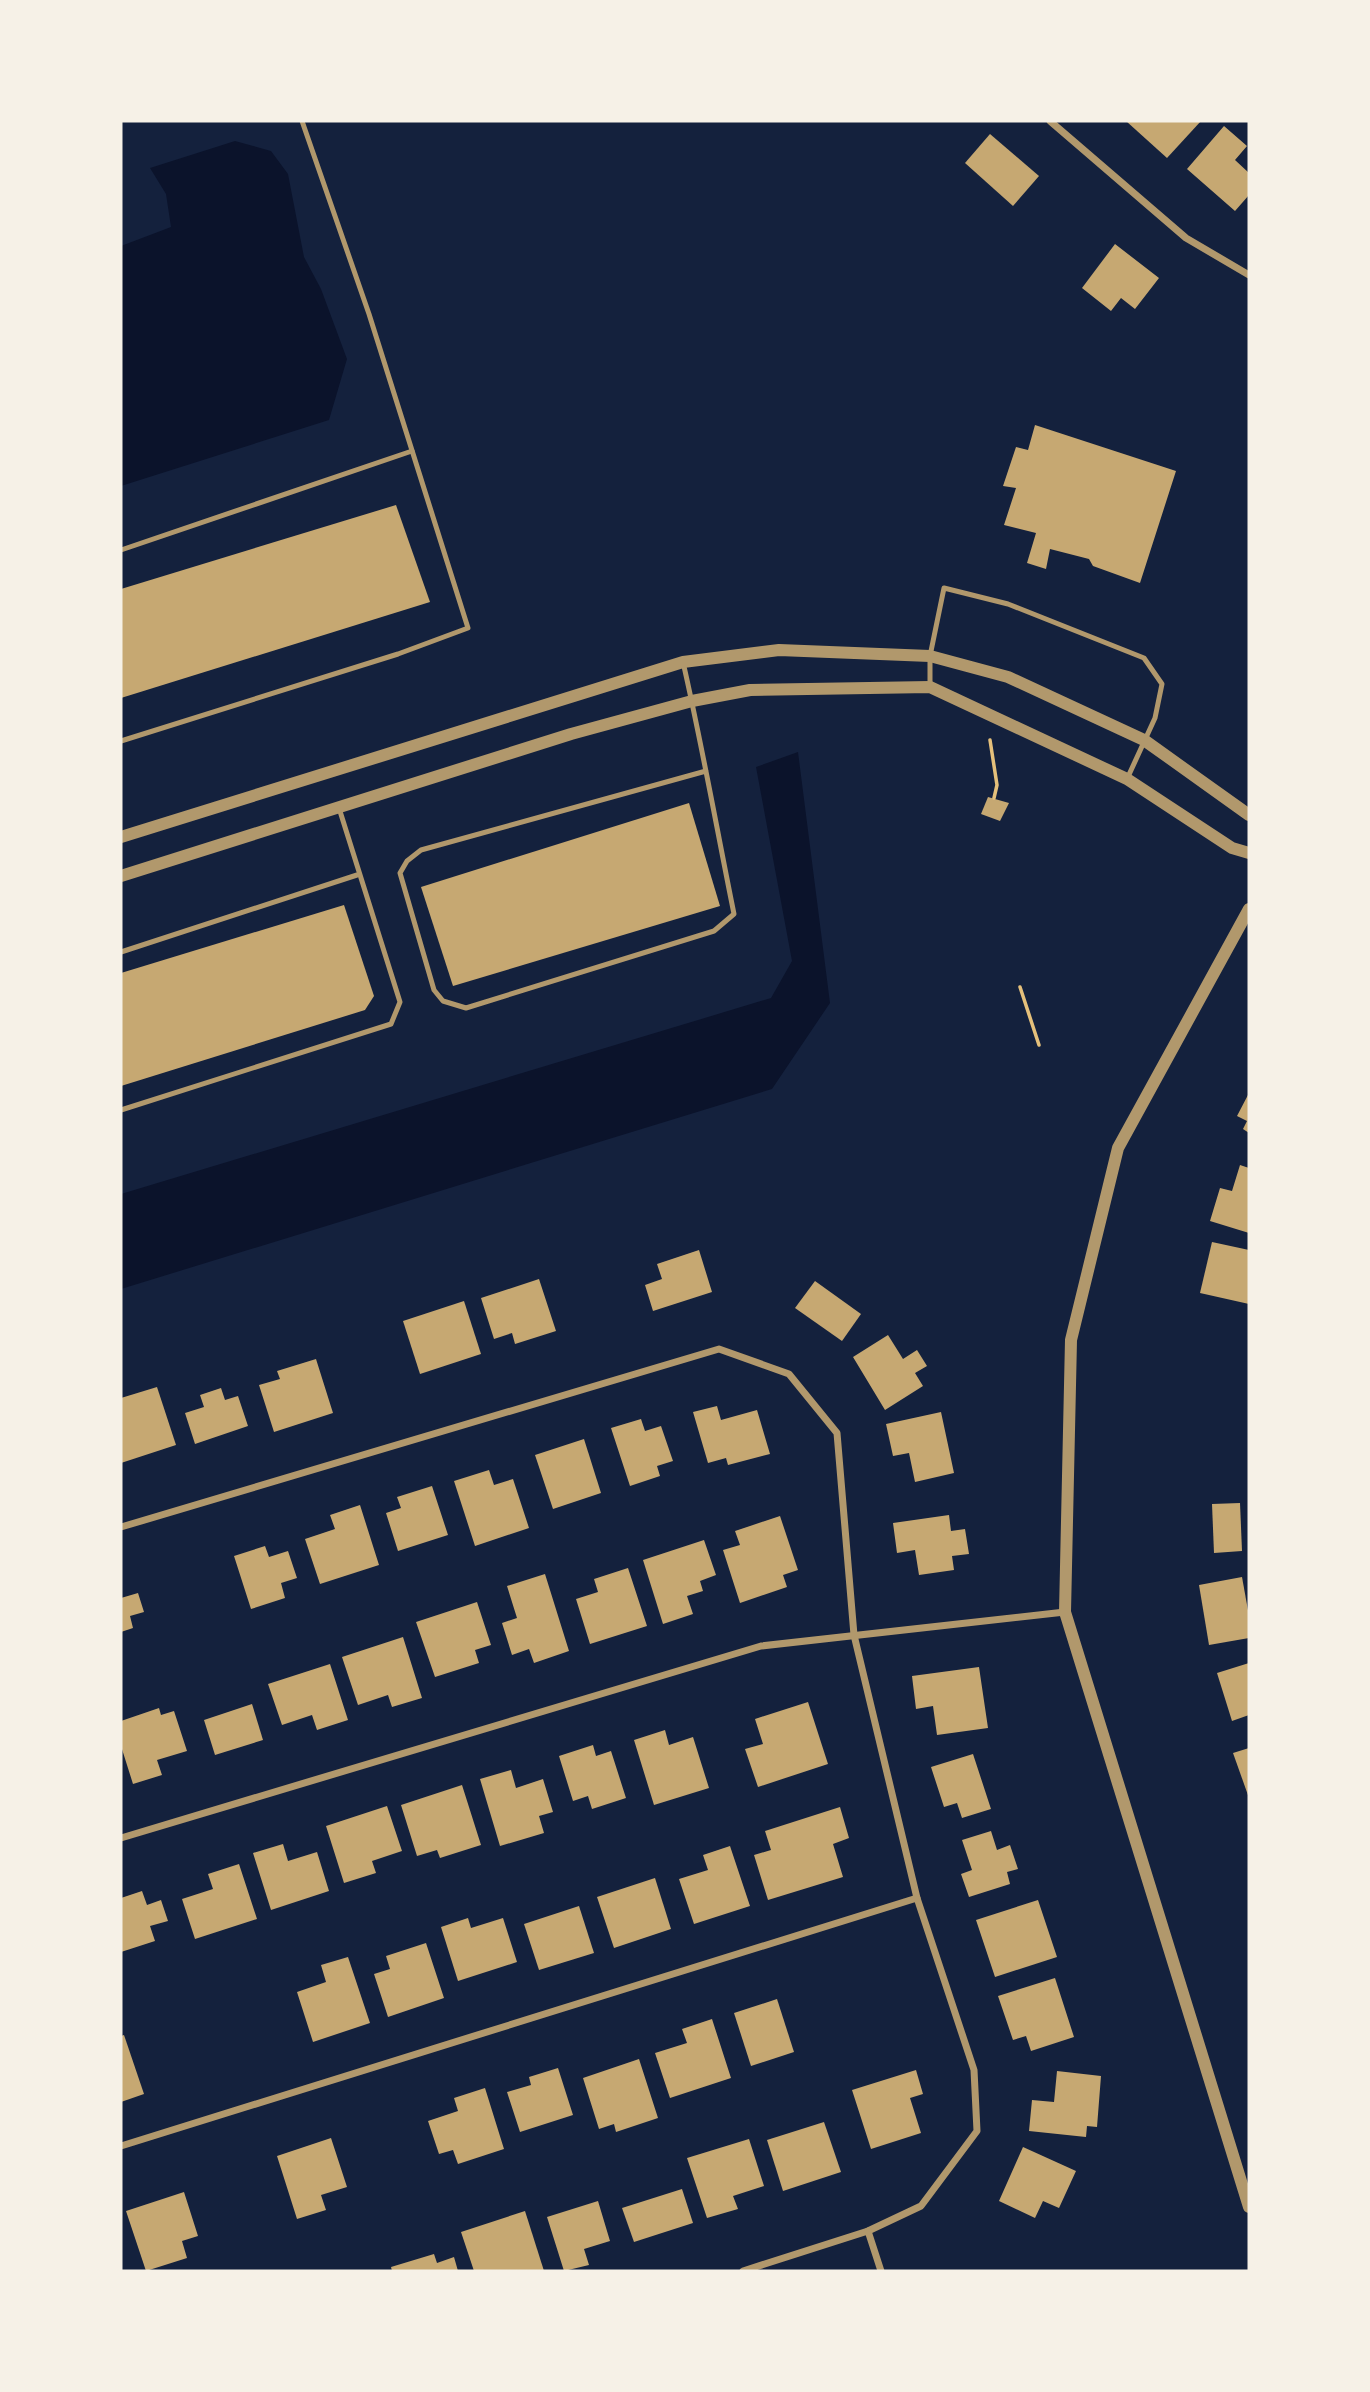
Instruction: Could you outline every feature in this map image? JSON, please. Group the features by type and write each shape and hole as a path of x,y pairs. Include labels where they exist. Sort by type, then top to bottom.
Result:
{"street":[{"path":"1050,121 1186,238 1249,275"},
{"path":"121,837 683,662 779,650 930,656 1008,677 1143,740 1249,815"},
{"path":"121,876 558,738 692,701 750,690 930,687 1127,779 1232,848 1249,853"},
{"path":"1249,909 1118,1148 1071,1340 1065,1612 1249,2207"},
{"path":"121,1527 719,1349 789,1374 837,1433 854,1635 917,1898 974,2070 977,2131 921,2206 868,2231 743,2271"},
{"path":"121,1838 761,1646 1065,1612"},
{"path":"121,2146 917,1898"},
{"path":"868,2231 881,2271"}],"lane":[{"path":"121,741 398,654 468,628 303,123 311,121"},
{"path":"121,551 412,451"},
{"path":"930,687 930,656 944,588 1020,609 1144,658 1162,684 1155,718 1127,779"},
{"path":"683,662 692,701 706,771 734,914 714,931 466,1008 443,1001 434,990 400,873 407,861 421,850 706,771"},
{"path":"121,1110 391,1024 400,1002 357,875 338,806"},
{"path":"121,952 357,875"}],"path":[{"path":"990,740 997,785 994,798"},
{"path":"1020,987 1039,1045"}],"water":[{"path":"235,141 271,151 288,174 304,257 321,289 347,359 329,420 121,486 121,246 171,227 166,194 150,168"},
{"path":"798,752 830,1003 772,1089 121,1289 121,1194 771,998 792,961 756,767"}],"building":[{"path":"1126,121 1201,121 1167,158"},
{"path":"1224,126 1247,146 1235,160 1249,173 1249,195 1235,211 1187,169"},
{"path":"990,134 1039,176 1013,206 965,163"},
{"path":"1115,244 1159,278 1135,309 1121,298 1111,311 1082,288"},
{"path":"1035,425 1176,471 1140,583 1093,566 1089,559 1050,549 1046,569 1027,563 1036,533 1004,525 1016,488 1003,486 1016,447 1028,450"},
{"path":"396,505 430,602 121,698 121,589"},
{"path":"988,797 1009,803 1000,821 981,814"},
{"path":"689,803 720,906 453,986 421,887"},
{"path":"344,905 374,996 365,1010 121,1086 121,973"},
{"path":"1249,1093 1249,1133 1243,1129 1247,1121 1237,1116"},
{"path":"1240,1165 1249,1168 1249,1233 1210,1221 1220,1188 1232,1191"},
{"path":"1212,1242 1249,1250 1249,1304 1200,1293"},
{"path":"699,1250 712,1292 653,1311 645,1285 662,1279 657,1264"},
{"path":"539,1279 556,1331 515,1344 512,1333 494,1339 481,1298"},
{"path":"815,1281 861,1314 842,1341 795,1308"},
{"path":"464,1301 481,1354 420,1374 403,1321"},
{"path":"888,1335 903,1359 917,1350 927,1366 915,1373 923,1386 885,1410 853,1357"},
{"path":"316,1359 333,1413 274,1432 259,1385 280,1379 277,1371"},
{"path":"157,1387 176,1445 121,1463 121,1398"},
{"path":"221,1388 225,1400 238,1396 248,1426 195,1444 185,1413 204,1407 200,1395"},
{"path":"717,1406 721,1420 757,1410 770,1454 728,1465 726,1458 708,1463 693,1412"},
{"path":"941,1412 954,1473 915,1482 909,1453 893,1456 886,1424"},
{"path":"641,1419 645,1431 661,1426 673,1461 657,1466 660,1476 630,1486 611,1428"},
{"path":"584,1439 601,1493 553,1509 535,1455"},
{"path":"489,1470 494,1485 513,1479 529,1528 475,1546 454,1481"},
{"path":"432,1486 448,1535 398,1551 386,1513 401,1508 397,1497"},
{"path":"1240,1503 1242,1551 1214,1553 1212,1504"},
{"path":"360,1505 379,1565 320,1584 305,1539 335,1529 330,1515"},
{"path":"949,1515 951,1531 965,1529 969,1554 952,1556 954,1570 919,1575 915,1550 897,1553 893,1523"},
{"path":"780,1516 798,1570 783,1575 787,1587 740,1603 723,1550 740,1545 735,1531"},
{"path":"704,1540 716,1575 700,1581 703,1591 687,1596 693,1614 663,1624 643,1560"},
{"path":"265,1546 269,1557 288,1551 297,1578 281,1583 285,1598 251,1609 234,1556"},
{"path":"628,1568 647,1626 590,1644 576,1599 598,1592 594,1579"},
{"path":"545,1574 569,1651 534,1663 529,1649 512,1655 502,1623 517,1618 507,1586"},
{"path":"1242,1577 1249,1616 1249,1638 1209,1645 1199,1585"},
{"path":"138,1593 144,1612 130,1616 133,1628 121,1632 121,1598"},
{"path":"477,1602 491,1645 475,1650 479,1663 435,1677 416,1622"},
{"path":"403,1637 422,1698 392,1707 388,1695 358,1705 342,1657"},
{"path":"1249,1663 1249,1715 1232,1721 1217,1673"},
{"path":"330,1664 348,1720 317,1730 312,1715 282,1725 268,1684"},
{"path":"979,1667 988,1728 937,1735 933,1706 916,1709 912,1676"},
{"path":"808,1702 828,1764 758,1787 745,1749 763,1744 755,1719"},
{"path":"252,1704 263,1740 215,1755 204,1720"},
{"path":"159,1708 161,1715 174,1711 187,1751 157,1760 162,1775 133,1784 121,1746 121,1721"},
{"path":"665,1730 669,1745 693,1737 709,1788 654,1805 634,1740"},
{"path":"593,1745 596,1756 611,1751 626,1798 592,1809 588,1796 573,1801 559,1756"},
{"path":"1249,1748 1249,1798 1233,1753"},
{"path":"973,1754 991,1809 962,1818 957,1803 944,1807 931,1767"},
{"path":"511,1770 516,1788 543,1779 553,1812 539,1816 544,1833 500,1846 480,1779"},
{"path":"462,1785 481,1845 440,1858 437,1850 417,1856 401,1805"},
{"path":"387,1806 402,1851 372,1861 376,1873 344,1883 326,1826"},
{"path":"840,1807 849,1838 833,1844 843,1877 768,1900 754,1855 771,1850 765,1831"},
{"path":"991,1831 997,1850 1010,1845 1018,1869 1007,1872 1010,1884 969,1897 961,1874 972,1870 962,1840"},
{"path":"283,1844 288,1861 317,1852 329,1891 271,1910 253,1853"},
{"path":"730,1846 750,1906 694,1924 679,1879 708,1870 703,1855"},
{"path":"239,1864 257,1919 195,1939 182,1899 213,1889 208,1874"},
{"path":"655,1878 671,1929 614,1948 597,1897"},
{"path":"142,1891 147,1905 161,1900 168,1921 150,1926 155,1941 121,1952 121,1898"},
{"path":"1038,1900 1057,1957 995,1977 976,1920"},
{"path":"579,1906 594,1953 539,1970 524,1924"},
{"path":"468,1918 471,1928 503,1918 517,1962 458,1981 441,1927"},
{"path":"426,1943 444,1998 388,2017 374,1974 390,1969 386,1956"},
{"path":"348,1957 370,2023 313,2042 297,1992 326,1982 321,1965"},
{"path":"1055,1978 1074,2037 1031,2051 1026,2036 1013,2040 998,1996"},
{"path":"777,1999 794,2052 751,2066 734,2013"},
{"path":"712,2019 731,2078 670,2098 655,2053 687,2043 682,2029"},
{"path":"124,2035 144,2094 121,2102 121,2036"},
{"path":"639,2059 658,2118 616,2132 614,2124 599,2129 583,2078"},
{"path":"558,2068 573,2115 520,2132 507,2092 531,2085 529,2077"},
{"path":"916,2070 923,2094 910,2098 921,2133 871,2149 852,2090"},
{"path":"1057,2071 1101,2076 1097,2127 1087,2126 1086,2137 1029,2131 1032,2100 1054,2102"},
{"path":"485,2088 504,2149 458,2164 453,2150 439,2154 428,2121 458,2111 454,2098"},
{"path":"824,2122 841,2172 783,2191 767,2140"},
{"path":"331,2138 347,2187 321,2195 326,2210 297,2219 277,2156"},
{"path":"749,2139 764,2186 733,2196 738,2209 707,2218 687,2158"},
{"path":"1023,2147 1076,2171 1059,2208 1043,2201 1035,2218 999,2201"},
{"path":"682,2189 693,2223 634,2242 622,2208"},
{"path":"184,2192 198,2236 182,2241 187,2258 146,2271 126,2211"},
{"path":"598,2201 610,2241 584,2249 589,2265 564,2271 547,2217"},
{"path":"525,2211 544,2271 474,2271 461,2232"},
{"path":"434,2254 437,2263 454,2257 458,2271 392,2271 391,2267"}]}
